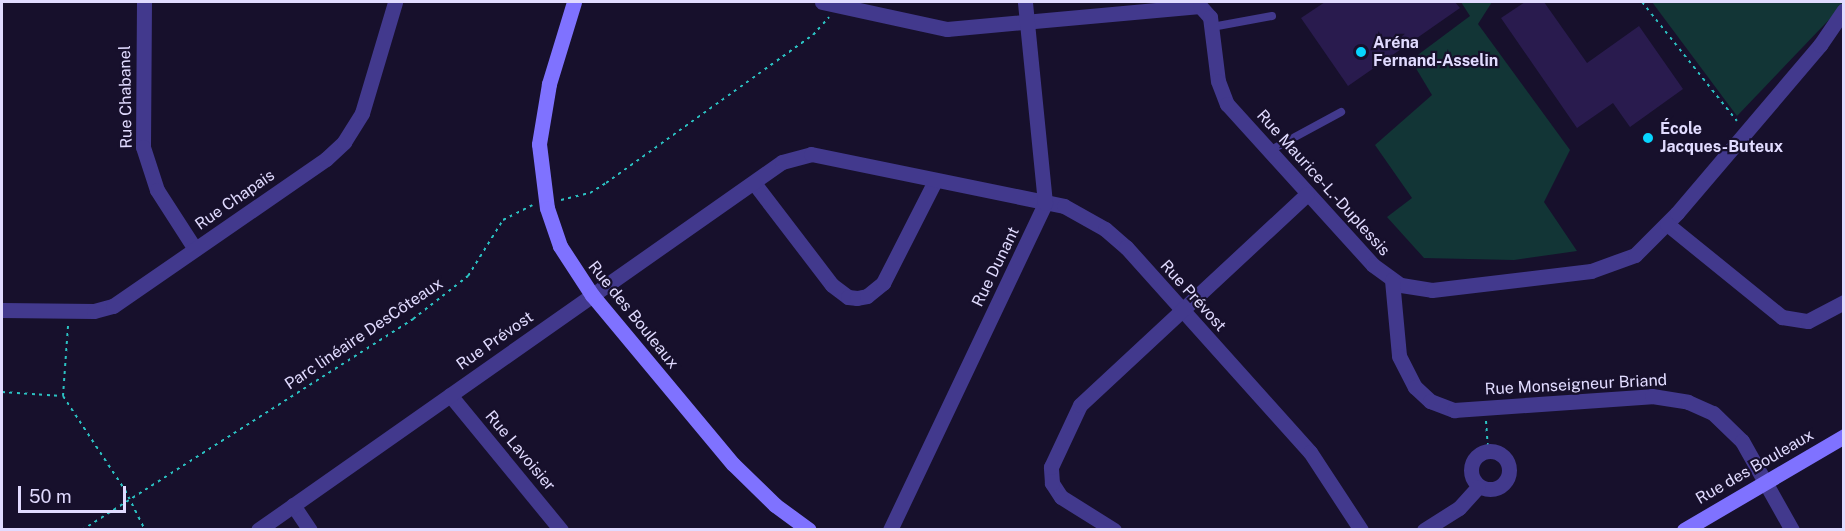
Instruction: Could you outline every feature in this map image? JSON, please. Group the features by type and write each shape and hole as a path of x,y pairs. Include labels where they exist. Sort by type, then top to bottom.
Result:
{"street":[{"name":"Rue Chabanel","path":"144,2 142,134 147,165 157,190 195,249"},
{"name":"Rue Chapais","path":"2,310 69,311 113,306 344,142 362,113 395,2"},
{"name":"Rue des Bouleaux","path":"574,2 541,125 539,161 546,203 560,246 592,295 733,464 775,505 809,530"},
{"path":"822,2 938,29 1027,23"},
{"path":"1025,2 1045,202"},
{"name":"Rue Maurice-L.-Duplessis","path":"1027,23 1190,4 1205,9 1212,27 1222,96 1365,258 1392,280 1410,288 1432,291 1602,269 1635,255 1667,224 1820,45 1844,10"},
{"name":"Rue Prévost","path":"258,530 789,158 804,154 1069,207 1105,229 1182,309 1315,457 1361,530"},
{"path":"754,183 832,285 839,292 858,298 867,296 883,283 935,180"},
{"path":"1114,530 1061,497 1052,483 1051,467 1086,396 1307,194"},
{"name":"Rue Dunant","path":"890,530 1045,202"},
{"path":"1667,224 1782,317 1808,321 1844,302"},
{"name":"Rue Monseigneur Briand","path":"1392,280 1398,350 1415,387 1446,408 1485,408 1652,396 1676,398 1701,406 1724,422 1746,446 1792,530"},
{"name":"Rue Lavoisier","path":"450,395 561,530"},
{"name":"Rue des Bouleaux","path":"1684,530 1844,436"},
{"path":"1488,451 1506,458 1509,476 1496,488 1478,487 1472,476 1473,463 1488,451"},
{"path":"1424,530 1459,508 1478,487"},
{"path":"293,505 310,530"}],"lane":[{"path":"1212,27 1272,16"},
{"path":"1269,151 1341,112"}],"path":[{"path":"1642,2 1732,117 1747,130"},
{"name":"Parc linéaire DesCôteaux","path":"82,530 413,319 468,276 507,216 546,203 590,193 606,183 813,35 840,5"},
{"path":"69,311 63,396 129,500 145,530"},
{"path":"2,392 63,396"},
{"path":"1485,408 1488,451"}],"green space":[{"path":"1461,2 1492,2 1478,24 1570,150 1544,202 1577,251 1514,260 1424,258 1387,217 1412,198 1375,145 1432,95 1411,60 1470,16"},
{"path":"1652,2 1843,2 1844,4 1737,116"}],"building":[{"name":"Aréna Fernand-Asselin","path":"1325,2 1455,2 1460,8 1348,86 1301,18"},
{"path":"1525,2 1544,2 1587,63 1639,26 1683,89 1630,127 1613,103 1577,128 1501,18"}],"place":[{"name":"Aréna Fernand-Asselin","path":"1361,52"},
{"name":"École Jacques-Buteux","path":"1648,138"}]}
